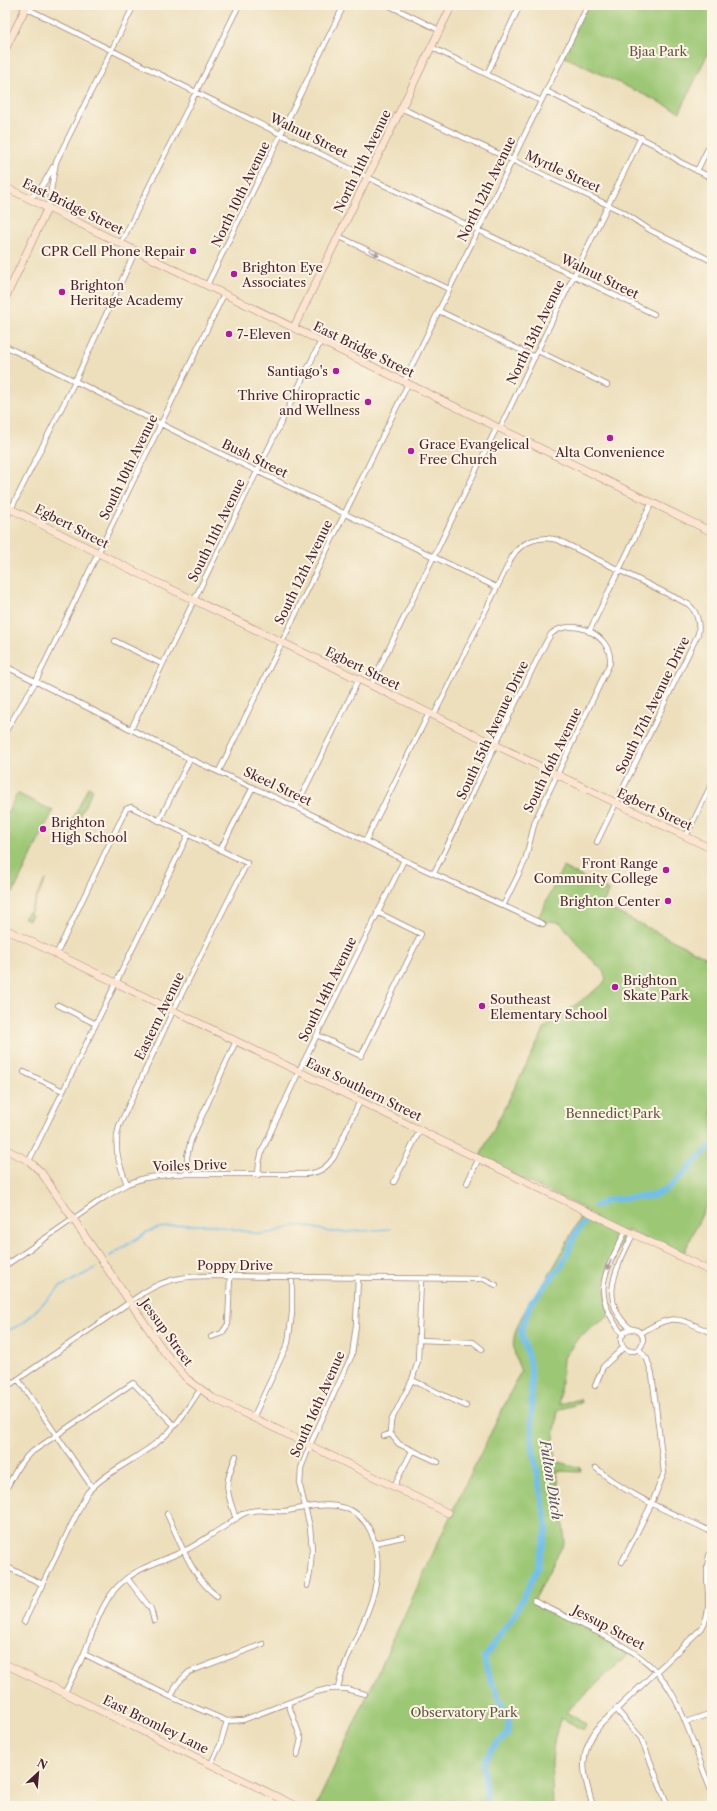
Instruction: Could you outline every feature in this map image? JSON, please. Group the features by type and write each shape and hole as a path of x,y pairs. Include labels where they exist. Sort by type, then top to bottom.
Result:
{"street":[{"path":"29,198 39,191 56,162 134,5"},
{"path":"121,243 239,5"},
{"name":"North 10th Avenue","path":"207,285 344,5"},
{"path":"388,5 439,30"},
{"name":"North 11th Avenue","path":"294,327 452,5"},
{"path":"487,74 520,5"},
{"name":"North 12th Avenue","path":"406,383 449,289 588,5"},
{"path":"5,50 24,6"},
{"name":"Walnut Street","path":"24,6 367,177 654,314"},
{"path":"431,47 541,101"},
{"path":"546,91 641,138 660,148 680,162 712,178"},
{"name":"Myrtle Street","path":"401,108 609,205 627,214 650,230 712,261"},
{"name":"North 13th Avenue","path":"371,684 538,351 641,138"},
{"path":"697,171 712,140"},
{"path":"5,298 48,207 56,162"},
{"name":"East Bridge Street","path":"5,186 712,532"},
{"path":"338,236 449,289"},
{"path":"5,521 8,508 75,380 136,250"},
{"name":"South 10th Avenue","path":"5,732 36,681 224,294"},
{"path":"439,311 535,356"},
{"name":"South 11th Avenue","path":"130,729 321,341"},
{"name":"Bush Street","path":"5,346 161,424 496,587"},
{"path":"538,351 607,385"},
{"name":"South 12th Avenue","path":"219,771 406,383"},
{"path":"589,632 652,502"},
{"name":"Egbert Street","path":"8,508 712,849"},
{"name":"South 17th Avenue Drive","path":"366,840 517,549 527,543 543,538 558,540 620,569 688,604 696,614 699,629 693,647 597,842"},
{"name":"South 15th Avenue Drive","path":"434,873 471,800 476,783 495,744 551,634 558,629 568,626 589,632"},
{"name":"South 16th Avenue","path":"503,906 525,861 535,821 610,663 610,652 605,643 589,632"},
{"path":"114,641 162,664"},
{"name":"Skeel Street","path":"5,666 190,759 296,807 366,840 404,860 542,924"},
{"path":"296,807 359,679"},
{"path":"159,821 190,759"},
{"path":"686,836 712,783"},
{"path":"56,955 126,809 131,807 220,850 253,787"},
{"path":"29,1160 96,1024 114,983 188,835"},
{"name":"Eastern Avenue","path":"127,1184 116,1156 117,1134 128,1105 173,1011 247,864 220,850"},
{"name":"South 14th Avenue","path":"258,1175 262,1151 299,1071 404,860"},
{"path":"317,1034 362,1056 421,934 377,912"},
{"name":"East Southern Street","path":"5,929 712,1272"},
{"path":"58,1005 96,1024"},
{"path":"187,1174 187,1156 190,1140 236,1041"},
{"path":"24,1072 63,1091"},
{"name":"Voiles Drive","path":"5,1266 127,1184 156,1176 187,1174 258,1175 316,1173 325,1168 334,1157 360,1101"},
{"path":"394,1182 420,1130"},
{"name":"Jessup Street","path":"5,1149 29,1160 41,1172 173,1364 187,1380 200,1390 253,1418 448,1513"},
{"path":"467,1183 479,1158"},
{"path":"623,1335 610,1320 605,1308 603,1290 608,1268 626,1230"},
{"path":"633,1234 615,1271 612,1294 618,1314 631,1329 641,1333"},
{"path":"211,1337 222,1333 228,1324 230,1276"},
{"path":"253,1418 288,1343 292,1312 292,1276"},
{"name":"Poppy Drive","path":"5,1388 154,1286 177,1277 292,1276 484,1279 496,1285"},
{"name":"South 16th Avenue","path":"307,1586 310,1573 312,1549 310,1527 300,1476 303,1460 352,1355 356,1326 358,1278"},
{"path":"421,1279 418,1361 412,1380 391,1422 390,1434 399,1444 438,1462"},
{"path":"641,1333 653,1325 669,1319 683,1320 712,1333"},
{"path":"631,1329 623,1335 622,1342 624,1347 632,1351 638,1349 643,1343 641,1333"},
{"path":"419,1340 473,1342 482,1349"},
{"path":"595,1386 603,1367 624,1347"},
{"path":"622,1562 652,1503 664,1473 652,1374 647,1359 638,1349"},
{"path":"18,1379 92,1487"},
{"path":"412,1380 466,1406"},
{"path":"5,1491 12,1476 29,1454 133,1383 174,1425"},
{"path":"24,1622 84,1497 92,1487 155,1444 174,1425 200,1390"},
{"path":"384,1436 390,1434"},
{"path":"394,1486 412,1450"},
{"path":"236,1456 229,1473 226,1488 236,1519"},
{"path":"596,1468 617,1485 712,1532"},
{"path":"65,1692 84,1654 106,1601 116,1587 127,1578 144,1568 185,1550 247,1512 284,1511 328,1505 350,1509 362,1517 368,1525 375,1543 378,1572 375,1593 345,1663 338,1688"},
{"path":"167,1514 199,1577 208,1589 216,1596"},
{"path":"375,1543 403,1537"},
{"path":"593,1806 584,1776 585,1752 591,1737 596,1729 616,1709 696,1635 706,1620 710,1600 707,1583 707,1564 712,1548"},
{"path":"5,1566 42,1584"},
{"path":"127,1578 151,1609 154,1621"},
{"name":"Jessup Street","path":"534,1601 625,1646 641,1656 656,1671 674,1695 686,1722 712,1793"},
{"path":"170,1697 177,1684 189,1672 263,1644"},
{"path":"84,1654 170,1697 227,1721 243,1720 316,1692 338,1688 365,1694"},
{"name":"East Bromley Lane","path":"5,1664 296,1806"},
{"path":"288,1703 300,1732 301,1745 297,1756"},
{"path":"616,1709 641,1738 668,1806"},
{"path":"686,1722 712,1713"},
{"path":"211,1764 220,1745 227,1721"}],"green space":[{"name":"Bjaa Park","path":"588,5 712,5 712,44 680,112 563,56"},
{"path":"88,787 93,789 72,832 68,830"},
{"path":"17,793 53,811 13,893 5,889 5,818"},
{"path":"563,867 609,891 602,905 712,960 712,1193 682,1257 627,1230 604,1282 609,1316 579,1337 563,1359 559,1404 580,1399 581,1403 558,1410 554,1437 556,1461 581,1468 580,1472 557,1471 565,1541 534,1601 632,1651 566,1712 586,1724 584,1730 561,1718 557,1729 552,1762 553,1806 316,1806 454,1508 521,1371 515,1357 513,1343 521,1318 556,1263 584,1209 479,1158 545,1028 602,985 606,979 603,971 580,947 561,923 551,921 543,924 536,922"},
{"path":"45,880 30,913 32,915 29,920 24,918 27,912 29,913"}],"waterway":[{"name":"Fulton Ditch","path":"596,1206 607,1200 653,1196 669,1188 712,1145"},
{"name":"Fulton Ditch","path":"487,1806 483,1763 493,1747 507,1735 509,1720 489,1677 484,1658 516,1612 537,1569 547,1528 532,1443 531,1369 521,1331 530,1304 562,1265 577,1231 587,1219"},
{"path":"110,1256 147,1232 159,1228 183,1225 212,1225 259,1234 271,1233 294,1226 306,1226 330,1232 390,1229"},
{"path":"5,1332 22,1324 60,1287 96,1268"}],"place":[{"name":"CPR Cell Phone Repair","path":"193,251"},
{"name":"Brighton Eye Associates","path":"234,274"},
{"name":"Brighton Heritage Academy","path":"62,292"},
{"name":"7-Eleven","path":"229,334"},
{"name":"Santiago's","path":"336,371"},
{"name":"Thrive Chiropractic and Wellness","path":"368,402"},
{"name":"Alta Convenience","path":"610,438"},
{"name":"Grace Evangelical Free Church","path":"411,451"},
{"name":"Brighton High School","path":"43,829"},
{"name":"Front Range Community College","path":"666,870"},
{"name":"Brighton Center","path":"668,901"},
{"name":"Brighton Skate Park","path":"615,987"},
{"name":"Southeast Elementary School","path":"482,1006"}],"park label":[{"name":"Bennedict Park","path":"613,1113"},
{"name":"Observatory Park","path":"464,1712"}]}
